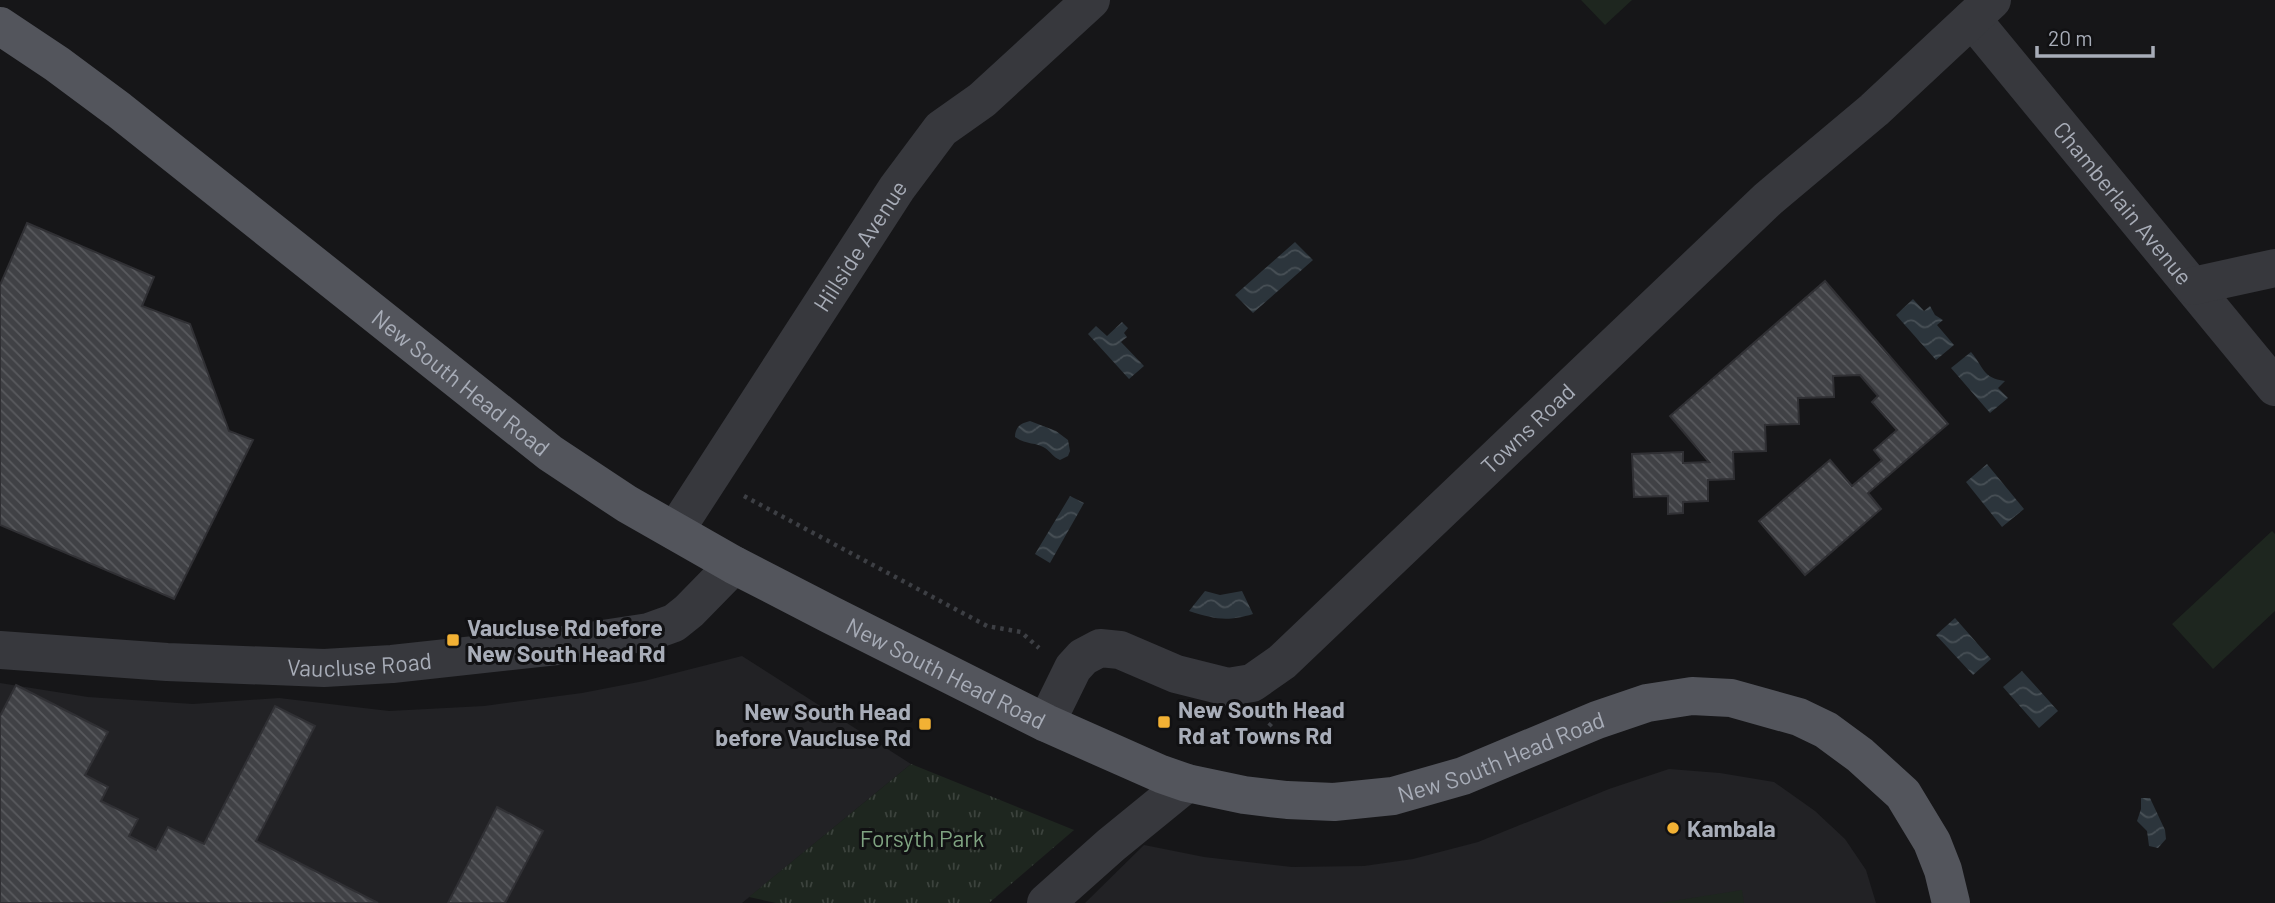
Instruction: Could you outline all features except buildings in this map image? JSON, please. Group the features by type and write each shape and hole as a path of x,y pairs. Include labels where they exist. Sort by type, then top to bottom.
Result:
{"main road":[{"name":"New South Head Road","path":"0,26 119,110 550,453 626,504 734,565 1046,723 1186,783 1244,795 1334,802 1393,796 1463,776 1597,720 1647,703 1692,696 1731,698 1799,717 1826,730 1860,755 1903,794 1932,842 1943,870 1951,903"}],"street":[{"name":"Hillside Avenue","path":"675,531 897,188 941,129 982,100 1091,0"},
{"name":"Chamberlain Avenue","path":"1982,9 2193,286 2275,387"},
{"name":"Towns Road","path":"1046,723 1073,668 1083,657 1100,648 1111,648 1176,674 1228,687 1252,683 1282,662 1758,208 1874,110 1982,9"},
{"path":"2193,286 2275,268"},
{"name":"Vaucluse Road","path":"0,650 118,659 324,668 557,646 649,632 674,624 734,565"},
{"path":"1046,903 1186,783"}],"path":[{"path":"710,477 986,626 1021,632 1036,646 1073,668"}],"shaded area":[{"path":"742,656 911,764 742,903 0,903 0,683 88,697 193,704 279,698 389,711 484,706 582,693 644,681"},
{"name":"Kambala","path":"1669,769 1720,773 1774,782 1815,811 1845,839 1866,870 1876,903 1085,903 1144,845 1204,857 1292,867 1364,866 1413,859 1478,842 1609,789"}],"green space":[{"path":"1581,0 1632,0 1605,25"},
{"path":"2272,531 2275,534 2275,611 2213,669 2172,624"},
{"name":"Forsyth Park","path":"911,764 1074,830 989,903 776,903 749,897"},
{"path":"1742,890 1744,903 1660,903"}],"water":[{"path":"1295,242 1313,260 1253,313 1235,295"},
{"path":"1913,299 1924,311 1930,306 1935,315 1943,320 1937,325 1954,345 1936,360 1896,315"},
{"path":"1122,322 1128,328 1124,333 1127,337 1121,342 1144,366 1129,379 1088,334 1096,326 1107,336"},
{"path":"1971,352 1984,371 1997,380 2005,381 1998,388 2008,398 1990,413 1951,368"},
{"path":"1030,421 1056,431 1068,440 1068,456 1060,460 1042,446 1015,437 1019,426"},
{"path":"1987,464 2024,509 2002,527 1966,482"},
{"path":"1070,496 1084,503 1050,563 1035,554"},
{"path":"1205,591 1220,595 1242,591 1253,614 1221,618 1189,611"},
{"path":"1955,618 1991,659 1973,675 1936,635"},
{"path":"2022,671 2058,711 2039,728 2003,687"},
{"path":"2141,798 2150,798 2165,830 2166,839 2158,848 2149,846 2147,831 2137,821"}],"place":[{"name":"Vaucluse Rd before New South Head Rd","path":"453,640"},
{"name":"New South Head Rd at Towns Rd","path":"1164,722"},
{"name":"New South Head before Vaucluse Rd","path":"925,724"},
{"name":"Kambala","path":"1673,828"}]}
